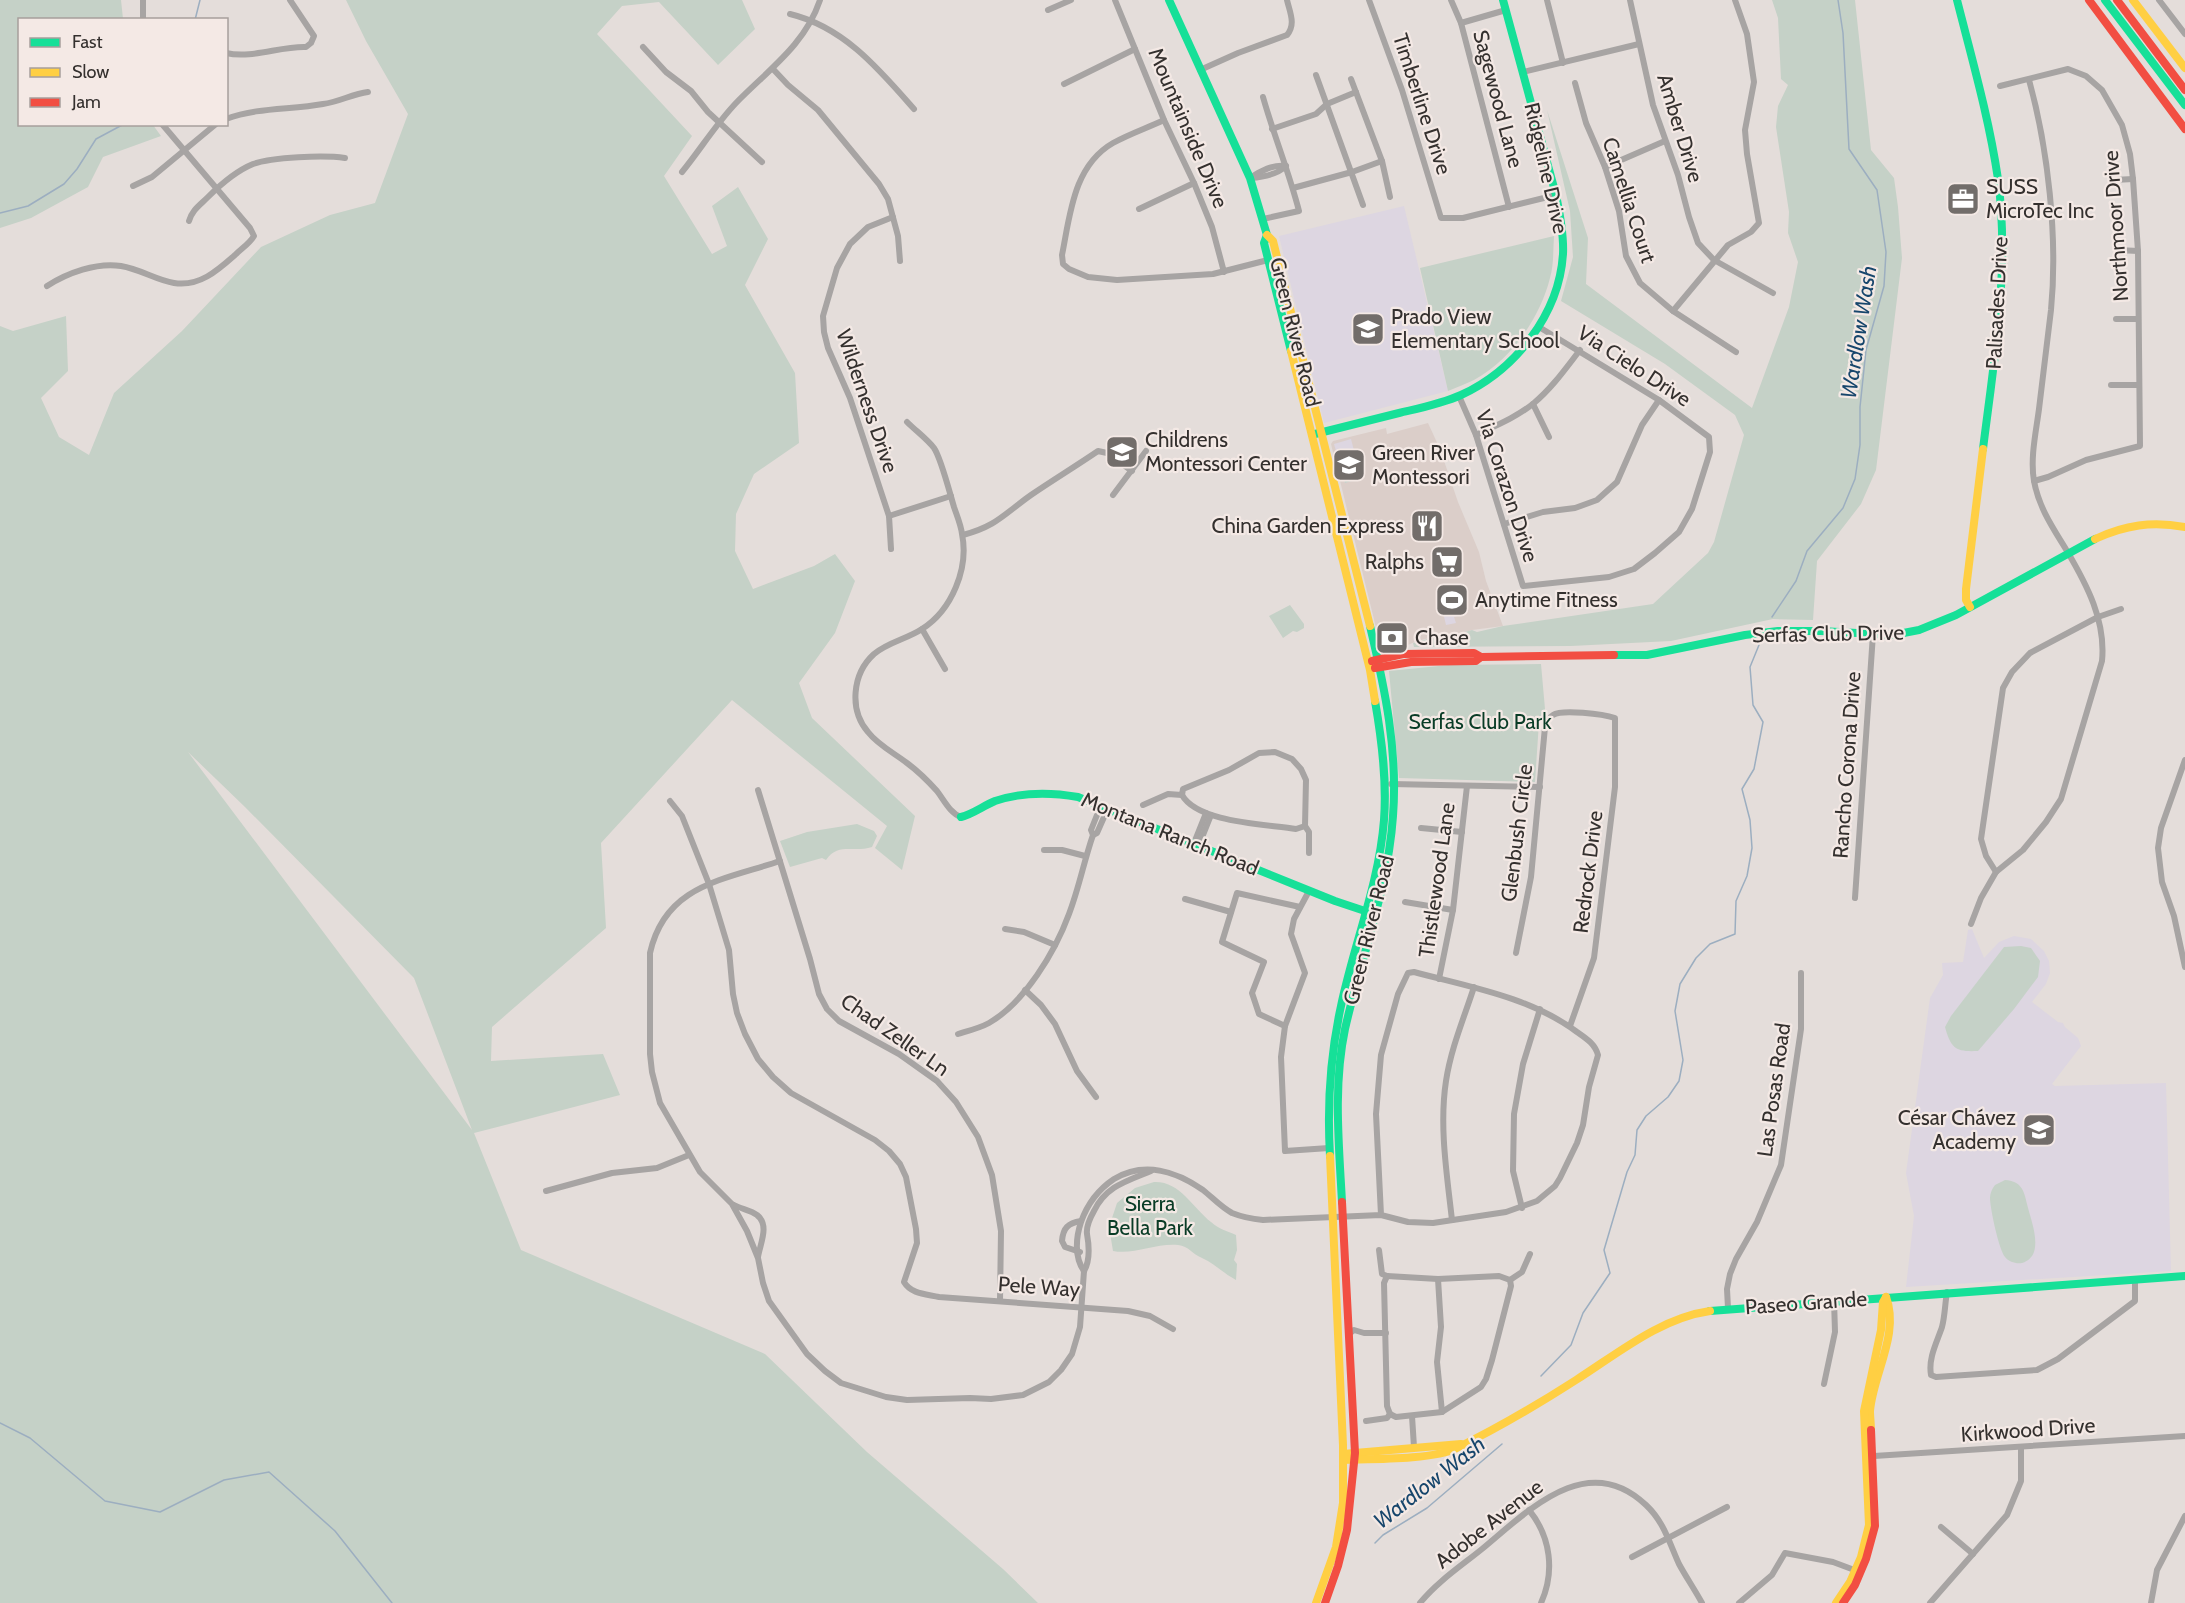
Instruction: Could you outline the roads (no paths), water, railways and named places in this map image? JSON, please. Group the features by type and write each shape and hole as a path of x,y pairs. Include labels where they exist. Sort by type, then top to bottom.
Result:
{"main road":[{"name":"Green River Road","path":"1169,0 1250,178 1267,235 1273,241 1369,666 1390,784"},
{"name":"Ridgeline Drive","path":"1316,434 1438,404 1483,384 1522,351 1539,327 1551,300 1562,263 1561,223 1556,195 1503,0"},
{"name":"Palisades Drive","path":"1958,0 1989,127 1998,181 2002,248 1999,323 1965,589 1966,600 1970,608"},
{"path":"2089,0 2185,129"},
{"path":"2105,0 2185,105"},
{"path":"2117,0 2185,90"},
{"path":"2133,0 2185,68"},
{"path":"2150,22 2185,62"},
{"name":"Green River Road","path":"1267,235 1264,243 1289,344 1379,663 1391,730 1390,784 1371,913 1341,1055 1337,1116 1355,1457 1351,1509 1346,1537 1334,1581 1325,1603"},
{"path":"1268,260 1281,271"},
{"path":"1289,344 1299,349"},
{"name":"Serfas Club Drive","path":"1369,666 1379,663 1476,661 1481,657 1647,655 1745,635 1779,631 1909,634 1927,629 1970,608 2097,537 2127,526 2160,523 2185,527"},
{"name":"Montana Ranch Road","path":"961,817 1005,799 1043,793 1070,795 1104,806 1309,891 1371,913"},
{"name":"Green River Road","path":"1316,1603 1333,1555 1343,1503 1328,1095 1331,1059 1341,1005 1371,913"},
{"path":"1334,1268 1341,1293 1343,1329 1345,1333 1349,1333"},
{"name":"Paseo Grande","path":"1355,1457 1414,1447 1461,1444 1496,1429 1526,1412 1660,1327 1696,1313 1728,1308 2185,1276"},
{"path":"1844,1603 1858,1571 1869,1525 1870,1457 1864,1411 1881,1338 1883,1302 1886,1297"},
{"name":"Paseo Grande","path":"1343,1457 1436,1455 1456,1449 1461,1444"},
{"path":"1836,1603 1858,1571"}],"street":[{"path":"143,0 143,18"},
{"path":"228,54 236,56 306,47 311,43 314,36 290,0"},
{"path":"682,172 737,102 798,42 820,0"},
{"path":"1048,10 1071,0"},
{"name":"Mountainside Drive","path":"1116,0 1164,120 1212,227 1224,272"},
{"path":"1200,70 1238,53 1282,38 1292,29 1293,22 1287,0"},
{"name":"Timberline Drive","path":"1369,0 1402,90 1442,218 1463,218 1509,207"},
{"name":"Sagewood Lane","path":"1451,0 1461,23 1509,207"},
{"path":"1547,0 1563,63"},
{"name":"Amber Drive","path":"1630,0 1653,105 1678,175 1689,217 1698,243 1714,260"},
{"path":"1673,311 1728,245 1751,232 1759,223 1745,130 1754,82 1747,34 1735,0"},
{"path":"2159,0 2185,34"},
{"path":"1461,23 1506,9"},
{"path":"790,14 823,26 848,42 872,62 914,109"},
{"path":"1523,72 1639,44"},
{"path":"643,47 666,72 691,91 708,112 762,162"},
{"path":"1064,84 1135,49"},
{"path":"773,69 818,110 879,184 888,199 893,217 898,236 900,261"},
{"name":"Northmoor Drive","path":"2000,86 2068,69 2086,76 2102,90 2122,125 2130,154 2133,179 2138,251 2140,446 2086,460 2034,481"},
{"path":"1316,75 1363,206"},
{"path":"1351,79 1382,161 1390,197"},
{"path":"1971,924 1981,897 1996,872 2023,850 2061,799 2102,661 2104,642 2098,617 2068,553 2044,514 2034,481 2033,449 2051,307 2052,252 2048,186 2040,120 2029,80"},
{"name":"Camellia Court","path":"1575,83 1586,123 1605,167 1619,211 1626,256 1640,283 1673,311 1737,352"},
{"path":"228,118 262,110 324,104 368,92"},
{"path":"1272,129 1316,114 1327,104 1356,92"},
{"path":"1263,97 1299,211 1263,219"},
{"path":"1164,120 1113,143 1093,160 1076,190 1062,255 1063,264 1088,277 1104,280 1192,276 1224,272 1268,260"},
{"path":"47,286 63,275 102,266 119,266 172,283 186,284 203,279 217,271 249,243 254,236 250,228 164,126"},
{"path":"133,186 152,177 213,126"},
{"path":"1605,167 1665,141"},
{"path":"189,221 191,213 216,189 239,172 260,162 328,156 345,158"},
{"path":"1293,188 1352,172 1382,161"},
{"path":"1250,178 1263,177 1281,171 1286,166"},
{"path":"2114,180 2133,179"},
{"path":"1139,208 1194,183"},
{"path":"1509,207 1556,195"},
{"name":"Wilderness Drive","path":"891,549 889,516 850,398 828,348 823,316 837,268 850,244 868,227 893,217"},
{"path":"2118,250 2138,251"},
{"path":"1714,260 1773,293"},
{"path":"2116,319 2138,319"},
{"name":"Via Cielo Drive","path":"1522,586 1609,577 1634,569 1679,532 1692,509 1710,452 1709,437 1659,399 1539,327"},
{"path":"1476,435 1503,423 1533,404 1558,379 1580,350"},
{"path":"2111,385 2138,385"},
{"name":"Via Corazon Drive","path":"1459,396 1476,435 1522,586"},
{"path":"1504,524 1543,512 1575,507 1597,500 1617,482 1642,425 1659,399"},
{"path":"1533,404 1549,437"},
{"path":"908,422 935,449 963,535 961,573 953,593 942,610 922,629 884,647 864,666 858,679 856,706 859,718 876,741 915,769 937,791 955,815 961,817"},
{"path":"963,535 978,531 1002,519 1017,504 1098,451 1107,453 1132,471"},
{"path":"1113,495 1146,451"},
{"path":"889,516 951,496"},
{"path":"1996,872 1986,856 1981,839 2003,688 2012,672 2030,653 2098,617 2121,609"},
{"path":"922,629 945,669"},
{"name":"Rancho Corona Drive","path":"1855,898 1873,634"},
{"name":"Glenbush Circle","path":"1516,953 1531,877 1545,727 1549,717 1556,713 1602,714 1615,717"},
{"name":"Redrock Drive","path":"1570,1026 1594,958 1615,787 1615,717"},
{"path":"1305,826 1296,829 1209,814 1188,803 1182,795 1183,789 1229,770 1259,753 1275,752 1292,759 1301,769 1306,780 1305,826 1309,832 1308,853"},
{"path":"2185,760 2161,828 2158,848 2162,882 2174,916 2185,967"},
{"path":"1390,784 1540,787"},
{"name":"Thistlewood Lane","path":"1439,979 1453,910 1467,786"},
{"name":"Chad Zeller Ln","path":"758,790 819,994 827,1009 839,1021 908,1060 937,1082 956,1102 978,1137 992,1175 1001,1232 1000,1301"},
{"path":"1143,805 1168,794 1182,795"},
{"path":"670,801 682,816 709,884"},
{"path":"958,1034 988,1024 1004,1012 1025,990 1055,945 1069,915 1093,835 1091,830 1104,806"},
{"path":"1196,844 1209,814"},
{"path":"1421,828 1462,832"},
{"path":"1044,850 1062,850 1085,856"},
{"path":"780,861 709,884 689,893 672,908 657,931 650,953 650,1054 660,1103 700,1172 732,1204 747,1231 758,1258 769,1301 807,1354 825,1371 842,1383 886,1397 907,1400 1009,1398 1035,1390 1049,1382 1072,1354 1080,1327 1084,1271 1088,1264 1087,1232 1097,1204 1106,1193 1120,1183 1154,1170"},
{"name":"Pele Way","path":"709,884 729,950 737,1013 745,1035 758,1059 791,1093 875,1140 900,1164 906,1177 917,1243 904,1282 908,1288 917,1293 939,1297 1128,1311 1150,1316 1173,1329"},
{"path":"1309,891 1300,907 1291,934 1305,973 1286,1026 1281,1057 1285,1150 1329,1148"},
{"path":"1286,1026 1259,1014 1251,993 1264,962 1222,942 1237,893 1300,907"},
{"path":"1185,900 1231,912"},
{"path":"1405,902 1453,910"},
{"path":"1005,929 1024,932 1055,945"},
{"path":"1084,1271 1080,1265 1076,1243 1081,1221 1094,1198 1108,1183 1128,1172 1140,1169 1165,1171 1186,1179 1232,1212 1247,1218 1263,1220 1381,1215 1421,1223 1522,1208 1536,1201 1555,1186 1573,1152 1583,1125 1589,1088 1598,1056 1592,1042 1540,1009 1474,987 1414,972 1408,973 1398,994 1381,1055 1376,1114 1381,1215"},
{"name":"Las Posas Road","path":"1728,1308 1727,1289 1730,1274 1757,1222 1781,1166 1802,1029 1801,974"},
{"path":"1452,1220 1444,1125 1446,1081 1461,1023 1474,987"},
{"path":"1025,990 1041,1005 1055,1024 1077,1071 1096,1097"},
{"path":"1522,1208 1513,1171 1514,1114 1523,1064 1540,1009"},
{"path":"546,1191 612,1173 657,1168 689,1155"},
{"path":"732,1204 756,1214 762,1221 763,1236 758,1258"},
{"path":"1081,1221 1067,1226 1062,1241 1065,1247 1078,1253 1087,1250"},
{"path":"1379,1250 1382,1274 1387,1276 1438,1279 1499,1276 1510,1280"},
{"path":"1510,1280 1522,1272 1530,1254"},
{"path":"1387,1276 1384,1283 1387,1406 1390,1414 1396,1417 1442,1412 1475,1392 1486,1379 1511,1286 1510,1280"},
{"path":"1438,1279 1441,1327 1437,1362 1442,1412"},
{"path":"1947,1292 1942,1325 1930,1369 1931,1375 1935,1377 2023,1372 2048,1365 2135,1301 2135,1279"},
{"path":"1824,1384 1835,1332 1834,1300"},
{"path":"1364,1333 1386,1333"},
{"path":"1366,1421 1387,1419 1390,1414"},
{"path":"1412,1416 1414,1447"},
{"name":"Kirkwood Drive","path":"1870,1457 2185,1436"},
{"path":"1930,1603 2007,1515 2021,1481 2020,1447"},
{"name":"Adobe Avenue","path":"1420,1603 1451,1573 1542,1500 1576,1484 1605,1484 1630,1493 1656,1515 1702,1603"},
{"path":"1632,1557 1727,1507"},
{"path":"1529,1510 1544,1536 1550,1561 1547,1585 1541,1603"},
{"path":"2151,1603 2157,1570 2185,1516"},
{"path":"1941,1527 1973,1554"},
{"path":"1739,1603 1772,1575 1785,1553 1833,1562 1858,1571"}],"waterway":[{"path":"196,18 200,0"},
{"name":"Wardlow Wash","path":"1772,617 1796,581 1807,551 1843,508 1855,479 1860,445 1860,407 1866,350 1884,286 1886,252 1877,190 1849,149 1843,33 1838,0"},
{"path":"0,213 28,206 64,184 77,169 96,139 120,126"},
{"name":"Wardlow Wash","path":"1541,1376 1571,1345 1583,1313 1610,1273 1604,1250 1627,1172 1635,1155 1637,1130 1646,1116 1668,1097 1679,1081 1683,1060 1675,1011 1680,984 1696,958 1710,944 1735,934 1736,901 1747,876 1752,848 1750,820 1742,789 1754,769 1763,722 1753,705 1750,667 1759,645"},
{"name":"Wardlow Wash","path":"0,1423 30,1438 105,1501 160,1512 224,1480 269,1472 335,1531 392,1603"},
{"name":"Wardlow Wash","path":"1375,1543 1383,1535 1427,1508 1502,1444"}],"place":[{"name":"SUSS MicroTec Inc","path":"1963,199"},
{"name":"Prado View Elementary School","path":"1368,329"},
{"name":"Childrens Montessori Center","path":"1122,452"},
{"name":"Green River Montessori","path":"1349,465"},
{"name":"China Garden Express","path":"1427,526"},
{"name":"Ralphs","path":"1447,562"},
{"name":"Anytime Fitness","path":"1452,600"},
{"name":"Chase","path":"1392,638"},
{"name":"César Chávez Academy","path":"2039,1130"}],"park label":[{"name":"Serfas Club Park","path":"1480,722"},
{"name":"Sierra Bella Park","path":"1150,1216"}]}
